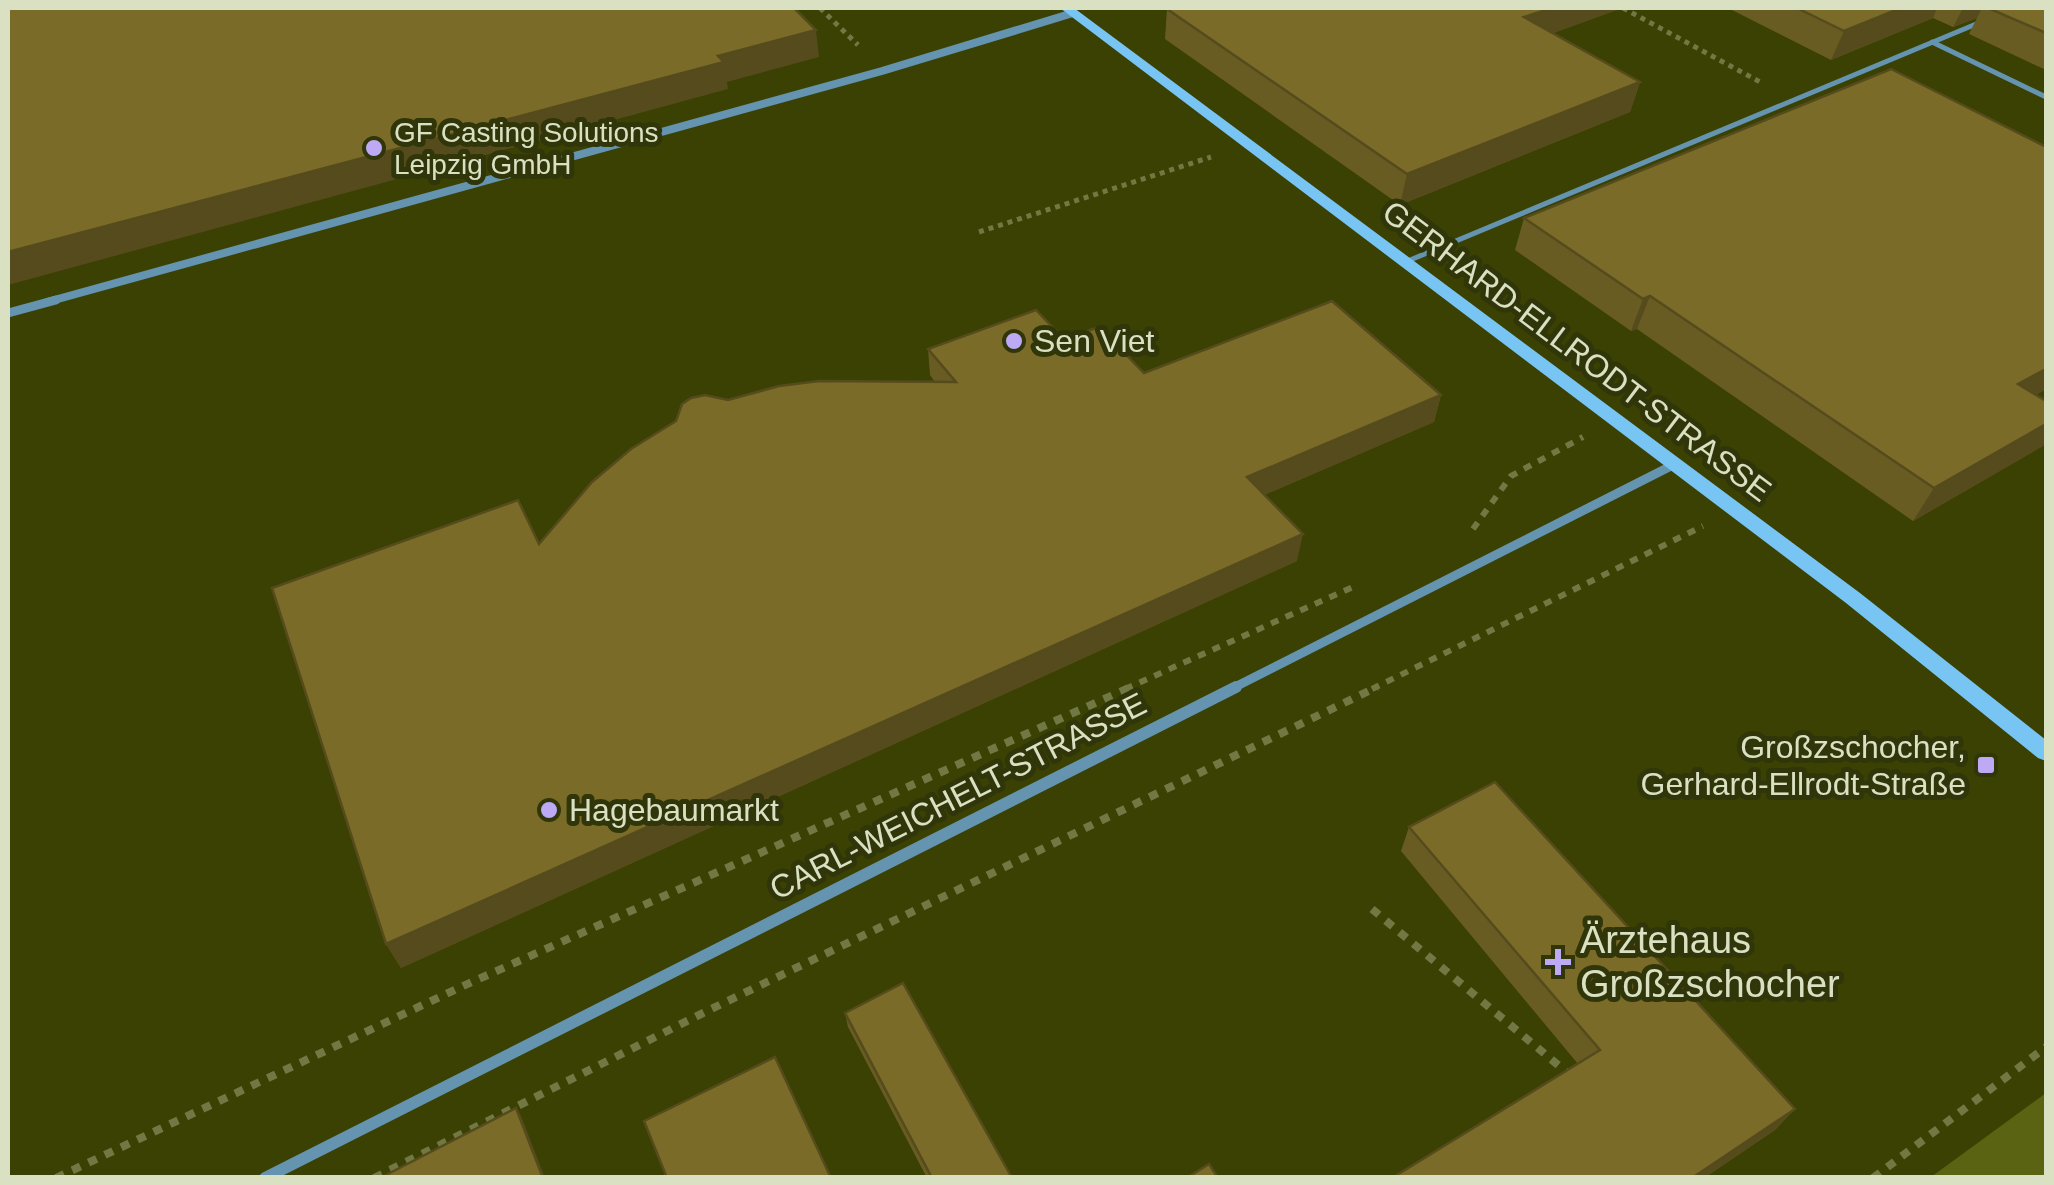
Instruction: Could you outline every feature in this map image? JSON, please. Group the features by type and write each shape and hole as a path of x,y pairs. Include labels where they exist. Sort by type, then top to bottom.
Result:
{"main road":[{"name":"GERHARD-ELLRODT-STRASSE","path":"1070,10 1736,510 2046,752"}],"street":[{"path":"8,313 871,74 1070,10"},
{"name":"CARL-WEICHELT-STRASSE","path":"265,1178 1675,464"}],"lane":[{"path":"1403,263 1982,22"},
{"path":"1932,42 2046,97"}],"path":[{"path":"820,8 842,30"},
{"path":"1623,8 1793,100"},
{"path":"980,232 1248,145"},
{"path":"1468,536 1511,476 1615,420"},
{"path":"374,1178 550,1087 1409,673 1736,510"},
{"path":"56,1178 464,986 1359,584"},
{"path":"1372,909 1575,1079"},
{"path":"1873,1178 2046,1046"}],"green space":[{"path":"2046,1093 2046,1177 1931,1177"}],"building":[{"path":"8,8 794,8 816,30 718,56 724,62 8,252"},
{"path":"1552,8 1524,17 1640,82 1407,174 1167,9"},
{"path":"1797,8 1901,8 1844,31"},
{"path":"1988,8 2046,8 2046,33"},
{"path":"1891,69 2046,147 2046,369 2018,384 2046,401 2046,424 1934,488 1650,296 1643,299 1524,218"},
{"name":"Hagebaumarkt","path":"1332,301 1441,395 1247,477 1303,534 386,944 272,588 518,500 539,544 592,482 631,449 676,421 682,404 691,398 705,395 728,400 779,386 819,381 956,382 928,349 1036,310 1064,339 1099,327 1144,373"},
{"name":"Ärztehaus Großzschocher","path":"1495,782 1795,1109 1692,1178 1392,1178 1600,1050 1409,827"},
{"path":"903,983 1012,1178 932,1178 845,1013"},
{"path":"775,1057 831,1178 667,1178 644,1121"},
{"path":"516,1108 543,1178 380,1178"},
{"path":"1209,1164 1218,1178 1187,1178"}],"place":[{"name":"GF Casting Solutions Leipzig GmbH","path":"374,148"},
{"name":"Sen Viet","path":"1014,341"},
{"name":"Großzschocher, Gerhard-Ellrodt-Straße","path":"1986,765"},
{"name":"Hagebaumarkt","path":"549,810"},
{"name":"Ärztehaus Großzschocher","path":"1558,962"}]}
